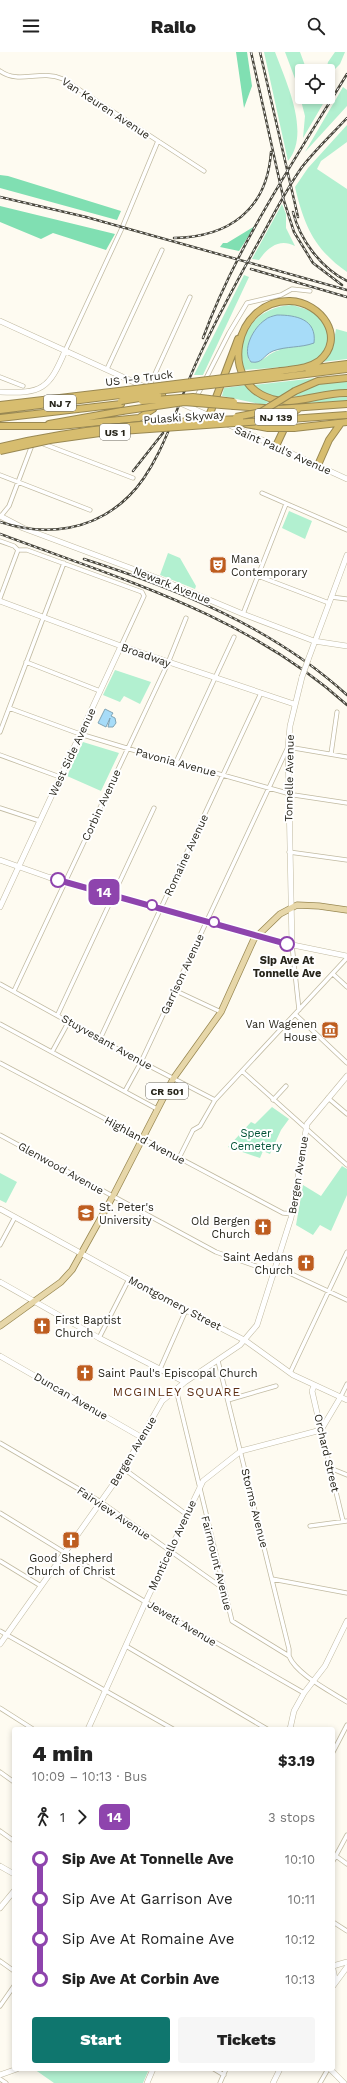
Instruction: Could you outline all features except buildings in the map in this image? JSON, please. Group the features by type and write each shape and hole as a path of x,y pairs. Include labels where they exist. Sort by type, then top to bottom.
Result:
{"highway":[{"path":"207,418 238,337 247,323 265,307 286,302 309,305 319,311 326,319 330,328 331,340 325,356 310,366 281,374"},
{"path":"247,323 240,338 239,360 242,373 248,382 261,394 273,400 285,401 324,394 346,393"},
{"path":"281,374 347,364"},
{"name":"US 1-9 Truck","path":"120,398 281,374 347,369"},
{"name":"US 1-9 Truck","path":"0,405 120,398 238,382 281,374"},
{"name":"US 1","path":"207,418 258,412 295,390 322,380 347,378"},
{"path":"0,426 66,426 139,418 153,409 162,395"},
{"path":"0,418 45,412 120,398 210,398 234,404"},
{"name":"NJ 7","path":"0,410 120,398"},
{"path":"21,426 55,423 184,402 234,404 267,408 347,404"},
{"path":"276,446 292,413 304,407"},
{"name":"Pulaski Skyway","path":"0,446 92,429 207,418 347,411"},
{"name":"Pulaski Skyway","path":"0,451 50,440 93,434 347,414"},
{"path":"318,466 329,440 344,423"},
{"name":"US 1","path":"231,424 252,424 277,429 344,423"},
{"path":"320,425 327,430 329,440"}],"main road":[{"name":"CR 501","path":"0,1326 65,1278 72,1270 114,1196 173,1078 221,1012 254,939 280,914 297,905 347,910"}],"street":[{"name":"Van Keuren Avenue","path":"0,71 15,77 44,74 63,79 204,171"},
{"path":"0,392 24,392 44,386 55,374 122,228 158,141"},
{"path":"107,369 162,250"},
{"path":"191,408 225,339 247,302 281,295 292,289 310,291"},
{"path":"148,388 190,297"},
{"name":"Saint Paul's Avenue","path":"0,323 65,350 191,408 207,418 276,446 347,479"},
{"path":"0,377 23,386"},
{"path":"0,516 9,506 19,482 30,447 33,443 39,442 133,478"},
{"path":"0,475 90,510"},
{"path":"262,493 347,530"},
{"path":"243,614 286,504"},
{"name":"Newark Avenue","path":"0,516 22,528 195,593 243,614 314,641 347,646"},
{"path":"0,541 14,546 18,550 27,550 64,563 0,732"},
{"path":"0,599 18,550"},
{"name":"Tonnelle Avenue","path":"299,1010 292,945 292,908 287,793 290,726 294,704 314,641 347,555"},
{"name":"West Side Avenue","path":"0,907 144,596 142,592 64,563"},
{"path":"258,576 329,603"},
{"path":"331,597 347,599"},
{"name":"Broadway","path":"0,599 168,663 216,677 294,704"},
{"name":"Corbin Avenue","path":"14,991 168,663 186,618"},
{"path":"176,762 234,637"},
{"path":"26,662 100,691"},
{"name":"Romaine Avenue","path":"100,1039 261,693"},
{"name":"Pavonia Avenue","path":"9,708 80,734 176,762 287,793 347,803"},
{"path":"331,754 337,712"},
{"path":"288,747 347,756"},
{"name":"Garrison Avenue","path":"125,1091 141,1062 288,747"},
{"path":"0,755 60,777"},
{"path":"0,808 40,821"},
{"path":"58,1014 154,808"},
{"path":"289,852 347,860"},
{"path":"0,860 66,882 208,920 292,945 347,957 333,974 215,1100 200,1126 193,1130 179,1158"},
{"path":"333,974 347,987"},
{"name":"Stuyvesant Avenue","path":"0,984 58,1014 141,1062 215,1100"},
{"path":"174,990 221,1012"},
{"path":"295,1014 347,1063"},
{"path":"52,1052 69,1021"},
{"path":"0,1024 157,1108"},
{"name":"Highland Avenue","path":"0,1063 283,1213 292,1214"},
{"path":"242,1071 347,1164"},
{"name":"Bergen Avenue","path":"0,1644 67,1552 124,1469 162,1401 185,1382 246,1340 257,1325 292,1214 305,1128 347,1076"},
{"path":"273,1100 286,1086"},
{"path":"328,1098 347,1114"},
{"name":"Glenwood Avenue","path":"0,1135 216,1252 264,1269 283,1270 347,1300"},
{"name":"Montgomery Street","path":"0,1209 186,1310 246,1340 290,1373 314,1386 347,1400"},
{"path":"0,1245 15,1217"},
{"path":"290,1373 347,1252"},
{"path":"99,1338 129,1279"},
{"path":"0,1282 99,1338 185,1382"},
{"path":"160,1369 186,1310"},
{"name":"Duncan Avenue","path":"0,1356 142,1437"},
{"name":"Storms Avenue","path":"218,1360 289,1649 288,1656"},
{"path":"321,1430 347,1384"},
{"path":"228,1400 276,1386"},
{"name":"Orchard Street","path":"314,1386 312,1391 330,1468 345,1521"},
{"name":"Fairmount Avenue","path":"176,1389 232,1621 288,1656 291,1662 315,1681 347,1702"},
{"name":"Monticello Avenue","path":"89,1727 186,1514 203,1481 241,1451 321,1430"},
{"name":"Fairview Avenue","path":"0,1443 101,1502 169,1552 224,1589"},
{"path":"330,1468 347,1476"},
{"path":"124,1469 186,1514"},
{"name":"Jewett Avenue","path":"0,1513 146,1601 304,1693"},
{"path":"310,1526 345,1521"},
{"path":"0,1561 41,1586"},
{"path":"272,1579 347,1593"},
{"path":"290,1727 294,1711 304,1693 315,1681 325,1666 347,1621"},
{"path":"0,1631 170,1727"},
{"path":"126,1646 264,1727"},
{"path":"0,1708 30,1727"},
{"path":"335,1748 347,1725"},
{"path":"0,1772 12,1781"},
{"path":"0,1831 12,1840"},
{"path":"347,1835 336,1856 347,1864"},
{"path":"0,1866 12,1873"},
{"path":"0,1908 12,1893"},
{"path":"335,1923 347,1930"},
{"path":"0,1961 12,1970"},
{"path":"335,1965 347,1962"},
{"path":"335,1983 347,1967"},
{"path":"0,2006 12,1989"},
{"path":"0,2075 12,2071"},
{"path":"147,2083 152,2071"},
{"path":"217,2071 224,2075"},
{"path":"220,2083 225,2071"},
{"path":"273,2083 279,2071"},
{"path":"320,2083 328,2071"},
{"path":"331,2071 344,2083"},
{"path":"0,2079 6,2083"}],"green space":[{"path":"236,52 247,52 252,86 244,108"},
{"path":"264,52 275,52 294,107 297,122 297,136 294,150 288,161"},
{"path":"285,52 300,52 304,64 295,64 295,79"},
{"path":"335,52 345,52 340,64 335,69 335,64 328,64"},
{"path":"343,87 347,90 347,106 305,152 333,104 335,104 335,101"},
{"path":"302,104 323,104 303,138 305,116"},
{"path":"347,125 347,142 321,161 317,169 347,189 347,272 318,245 302,213 295,187 308,168"},
{"path":"0,175 8,176 121,211 117,220 0,188"},
{"path":"282,204 286,214 286,228 295,246 279,243 266,251 259,260 252,259"},
{"path":"0,206 115,234 106,250 53,233 41,239 0,222"},
{"path":"255,226 239,251 220,247 223,243 227,243"},
{"path":"244,275 249,277 203,375 194,375"},
{"path":"292,305 303,308 317,315 325,322 328,342 322,354 317,359 304,364 287,367 244,370 242,357 243,345 246,334 251,325 268,311 279,307","holes":["250,340 280,350 259,361 251,362 248,359"]},
{"path":"336,329 347,332 347,359 322,362 332,347"},
{"path":"316,378 278,397 265,394 253,385"},
{"path":"347,380 347,390 291,397 319,383"},
{"path":"247,385 270,401 264,405 222,396 224,388"},
{"path":"347,397 347,401 290,404 326,398"},
{"path":"289,511 312,521 305,539 282,528"},
{"path":"168,553 180,558 196,586 195,589 160,575"},
{"path":"115,670 151,682 140,704 124,696 120,702 103,695"},
{"path":"83,742 119,753 101,791 67,776"},
{"name":"Speer Cemetery","path":"272,1107 289,1119 281,1130 270,1154 263,1151 260,1158 228,1147 251,1122 255,1124"},
{"path":"342,1166 347,1169 347,1195 331,1231 320,1225 313,1235 296,1225 303,1185 321,1196"},
{"path":"0,1173 17,1182 6,1203 0,1200"},
{"path":"37,2071 148,2071 143,2083 54,2083"}],"water":[{"path":"277,315 291,316 304,320 312,328 314,343 304,346 278,349 258,362 251,362 247,351 253,333 266,319"},
{"path":"105,709 113,713 111,716 115,718 116,723 113,727 108,727 110,718 106,727 98,723"}],"railway":[{"path":"251,52 284,201 294,232 313,263 342,285"},
{"path":"260,52 298,217"},
{"path":"203,338 217,303 250,236 288,170 347,74"},
{"path":"0,522 17,527 52,530 85,524 101,517 115,508 141,483 160,450 212,329 284,195 302,167 347,118"},
{"path":"174,238 212,232 228,226 242,216 253,204 262,190 268,172 271,152"},
{"path":"0,197 86,217 347,290"},
{"path":"293,212 306,243 320,261 347,281"},
{"path":"251,269 347,297"},
{"path":"133,471 163,433"},
{"path":"0,534 92,567 182,603 226,623 268,647 308,674 347,705"},
{"path":"84,559 154,583 223,613 256,630 319,671 347,695"}],"bus line":[{"name":"14","path":"58,880 208,920 287,944"}],"place":[{"name":"Mana Contemporary","path":"218,565"},
{"name":"Sip Ave At Tonnelle Ave","path":"287,944"},
{"name":"Van Wagenen House","path":"330,1030"},
{"name":"St. Peter's University","path":"86,1213"},
{"name":"Old Bergen Church","path":"263,1227"},
{"name":"Saint Aedans Church","path":"306,1263"},
{"name":"First Baptist Church","path":"42,1326"},
{"name":"Saint Paul's Episcopal Church","path":"85,1373"},
{"name":"Good Shepherd Church of Christ","path":"71,1540"}],"district":[{"name":"MCGINLEY SQUARE","path":"177,1392"}]}
